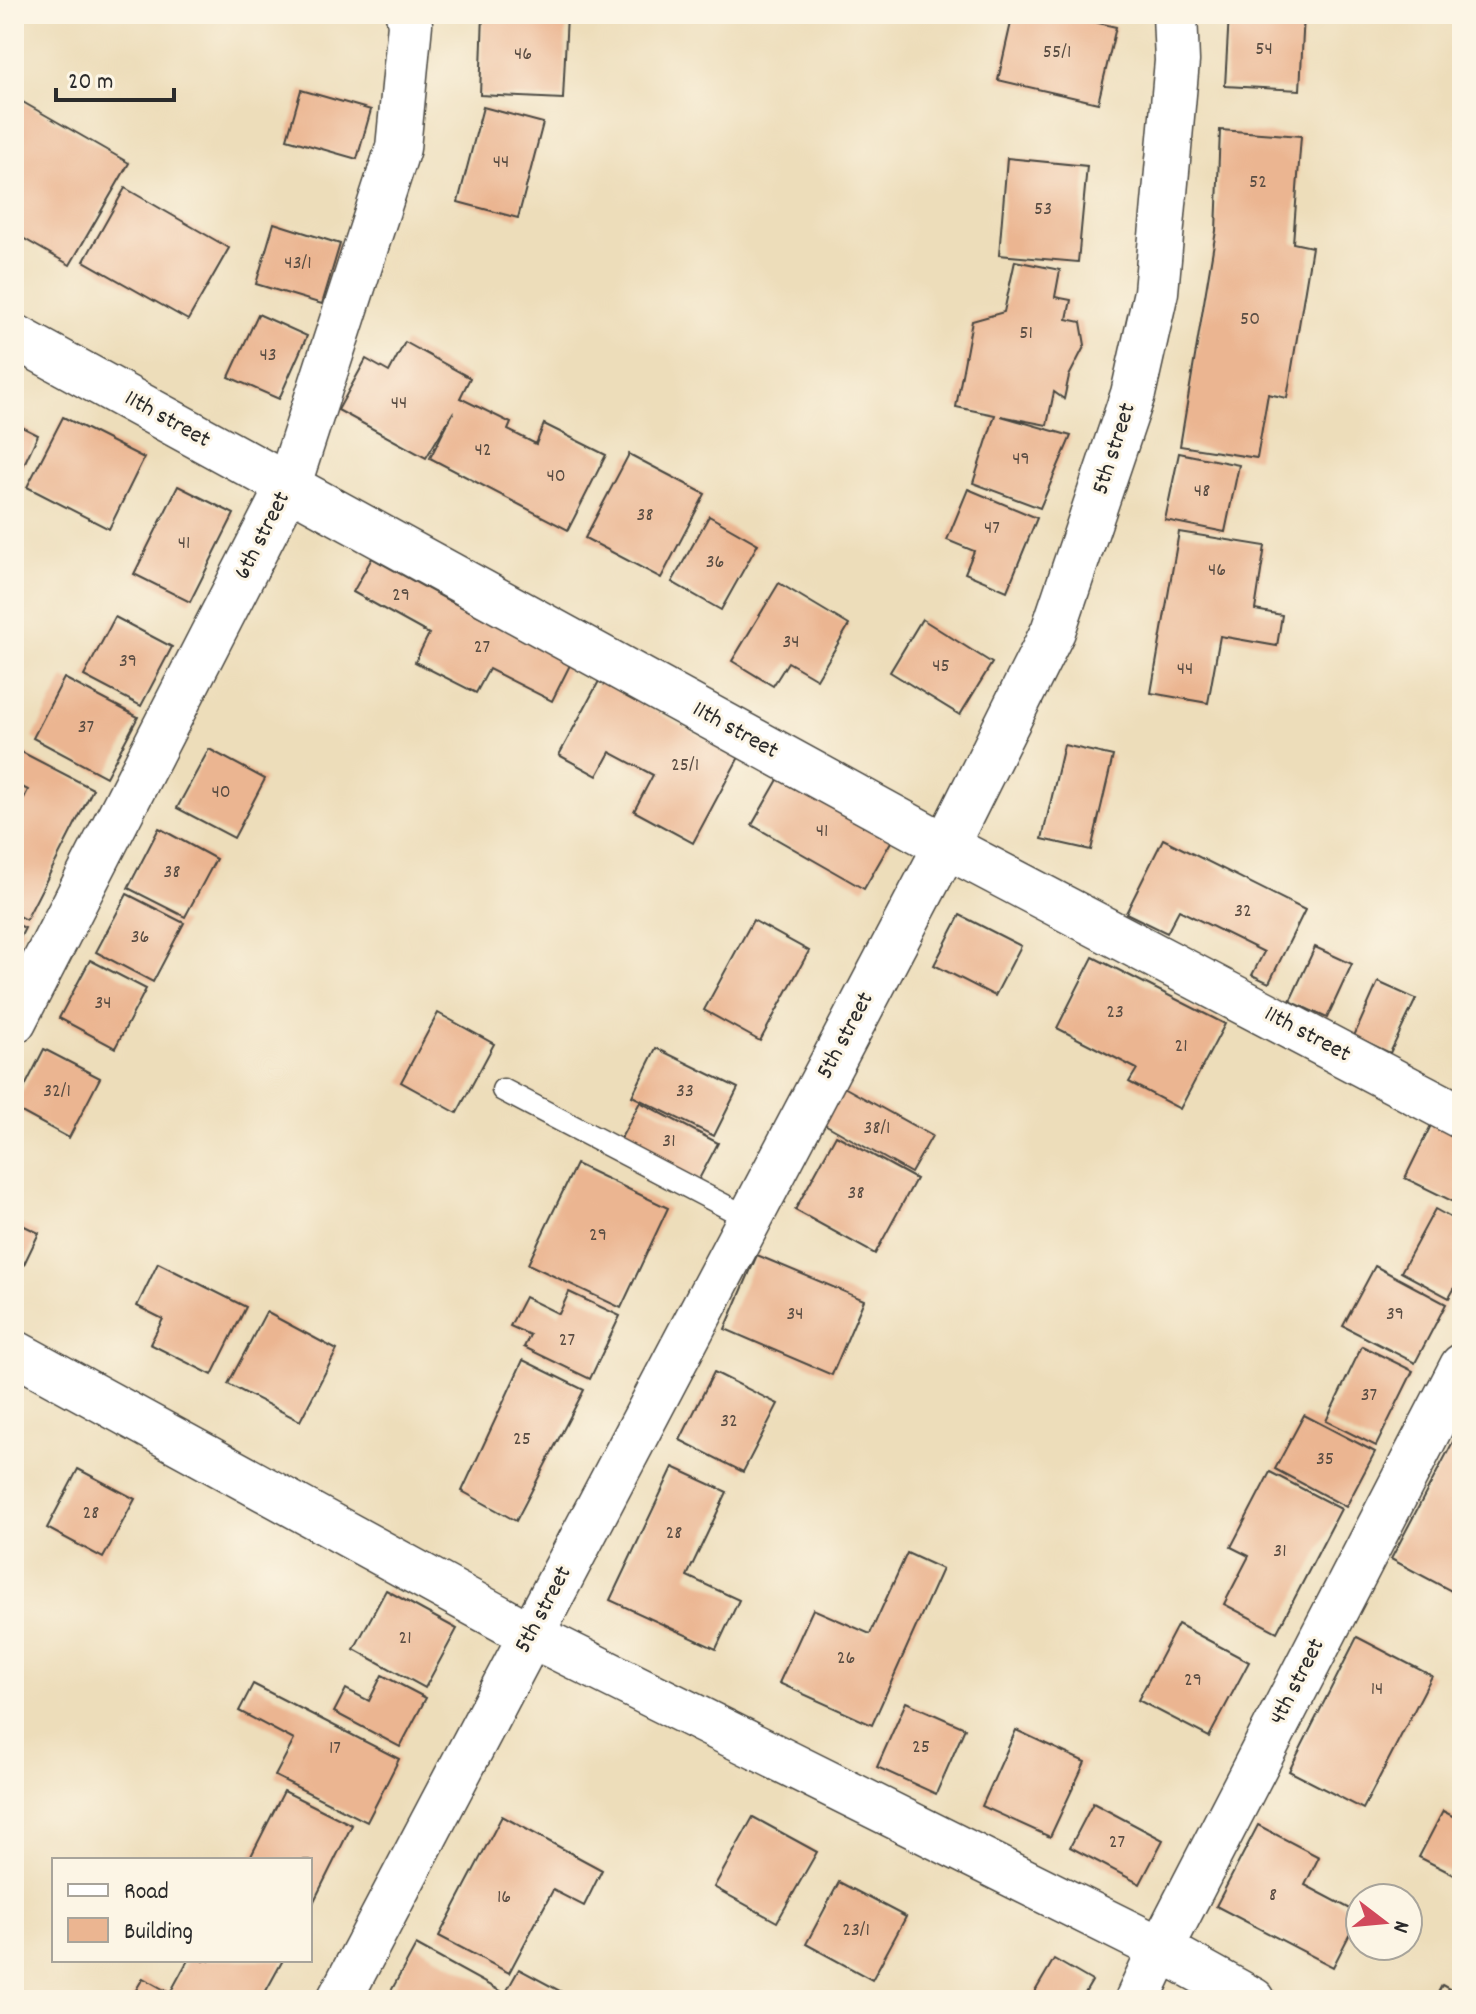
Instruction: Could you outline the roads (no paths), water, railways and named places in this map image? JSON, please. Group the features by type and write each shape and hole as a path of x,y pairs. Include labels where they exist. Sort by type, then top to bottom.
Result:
{"street":[{"name":"6th street","path":"14,1021 288,487 398,148 410,24 408,14"},
{"name":"5th street","path":"339,2000 946,846 1053,631 1133,394 1156,292 1177,61 1175,14"},
{"name":"11th street","path":"14,336 946,846 1462,1117"},
{"path":"14,1352 531,1635 1161,1949 1253,2000"},
{"name":"4th street","path":"1137,2000 1462,1366"}],"lane":[{"path":"503,1090 750,1219"}]}
